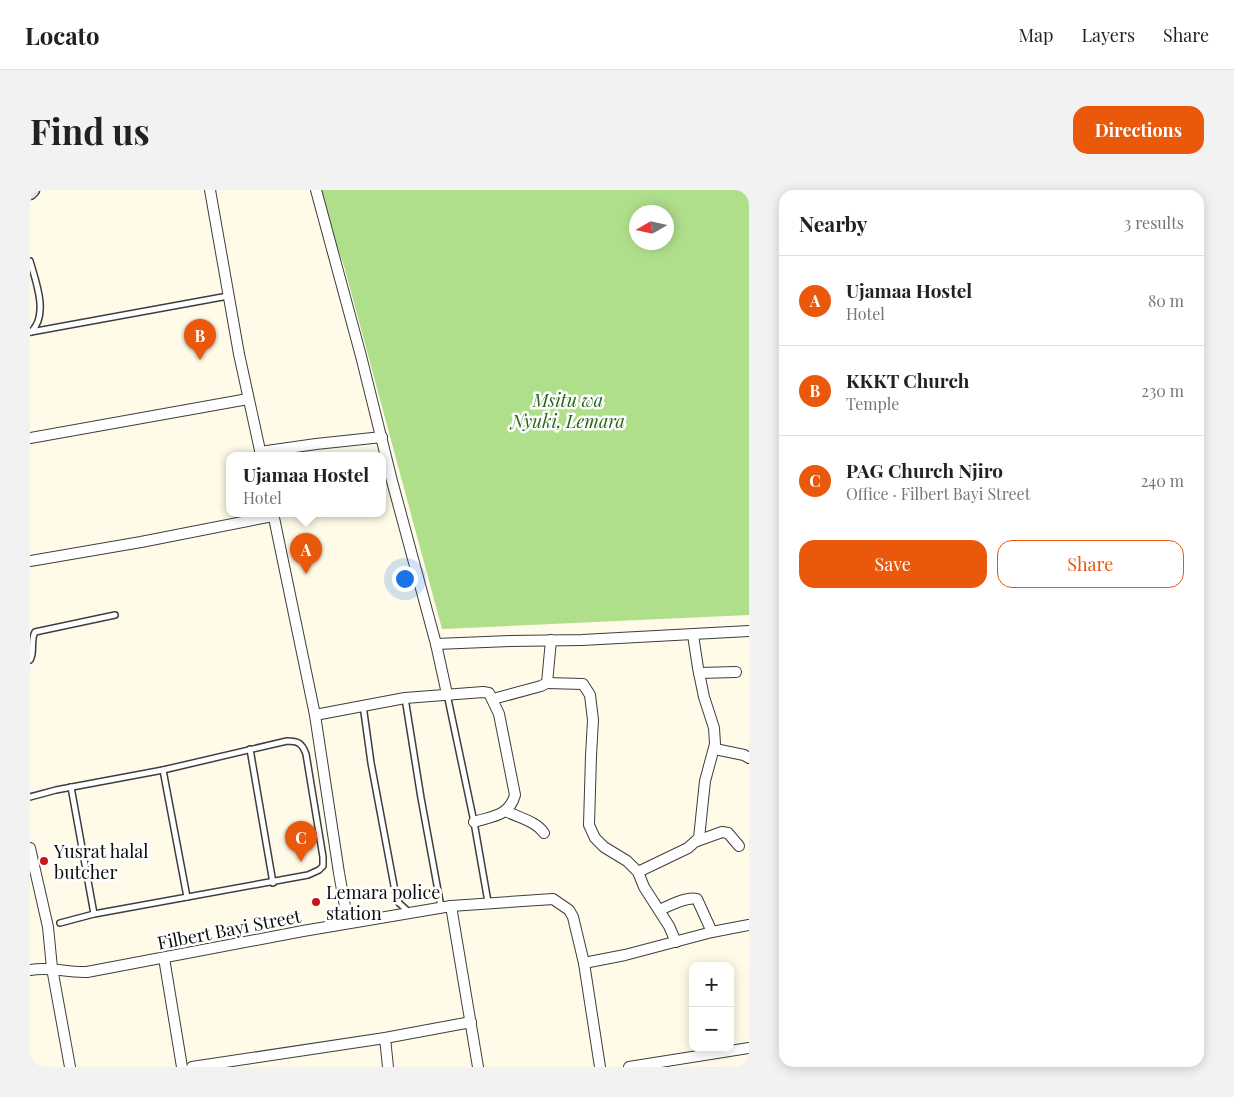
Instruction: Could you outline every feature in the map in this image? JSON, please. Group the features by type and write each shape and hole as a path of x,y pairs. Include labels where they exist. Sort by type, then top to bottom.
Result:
{"street":[{"path":"30,193 33,190"},
{"path":"210,190 248,399 260,452"},
{"path":"316,190 386,452"},
{"path":"30,438 248,399"},
{"path":"271,452 316,444 382,437"},
{"path":"386,452 436,644 447,694"},
{"path":"30,561 89,552 258,517"},
{"path":"274,517 315,715 348,923"},
{"path":"436,644 582,640 749,631"},
{"path":"693,635 704,697 714,728 715,749 705,781 701,827 697,841"},
{"path":"547,683 550,640"},
{"path":"699,673 736,672"},
{"path":"493,698 547,683 583,684 590,695 593,720 589,824 595,838 604,847 627,861 638,872 676,942"},
{"path":"315,715 405,698 489,693 499,714 515,795 506,811 474,822"},
{"path":"715,749 744,755 749,758"},
{"path":"506,811 534,823 540,827 544,834"},
{"path":"638,872 688,848 697,841 722,832 728,833 738,846"},
{"path":"30,848 34,885 48,927 52,968 70,1067"},
{"name":"Filbert Bayi Street","path":"30,970 52,968 72,973 87,972 446,906 541,898 553,899 569,910 573,917 584,963 600,1067"},
{"path":"660,910 686,900 697,899 712,932"},
{"path":"446,906 471,1022 478,1067"},
{"path":"584,963 749,925"},
{"path":"164,958 182,1067"},
{"path":"192,1067 385,1038 471,1022"},
{"path":"385,1038 388,1067"},
{"path":"629,1067 749,1048"},
{"path":"273,1055 274,1067"}],"lane":[{"path":"30,261 40,305 40,320 36,328 30,333"},
{"path":"30,333 229,296"},
{"path":"30,660 32,657 32,639 35,632 115,615"},
{"path":"447,694 474,822 488,902"},
{"path":"405,698 420,798 446,906"},
{"path":"364,705 372,763 395,891 399,903 410,913"},
{"path":"30,797 163,770 287,741 294,741 303,745 323,857 323,866 319,870 308,875 273,882 94,914 60,924"},
{"path":"250,749 273,882"},
{"path":"163,770 187,897"},
{"path":"71,788 94,914"}],"green space":[{"name":"Msitu wa Nyuki, Lemara","path":"321,190 749,190 749,615 442,629 344,266 329,222"}],"place":[{"name":"KKKT Church","path":"200,360"},
{"name":"Ujamaa Hostel","path":"306,574"},
{"name":"Yusrat halal butcher","path":"44,861"},
{"name":"PAG Church Njiro","path":"301,862"},
{"name":"Lemara police station","path":"316,902"}]}
